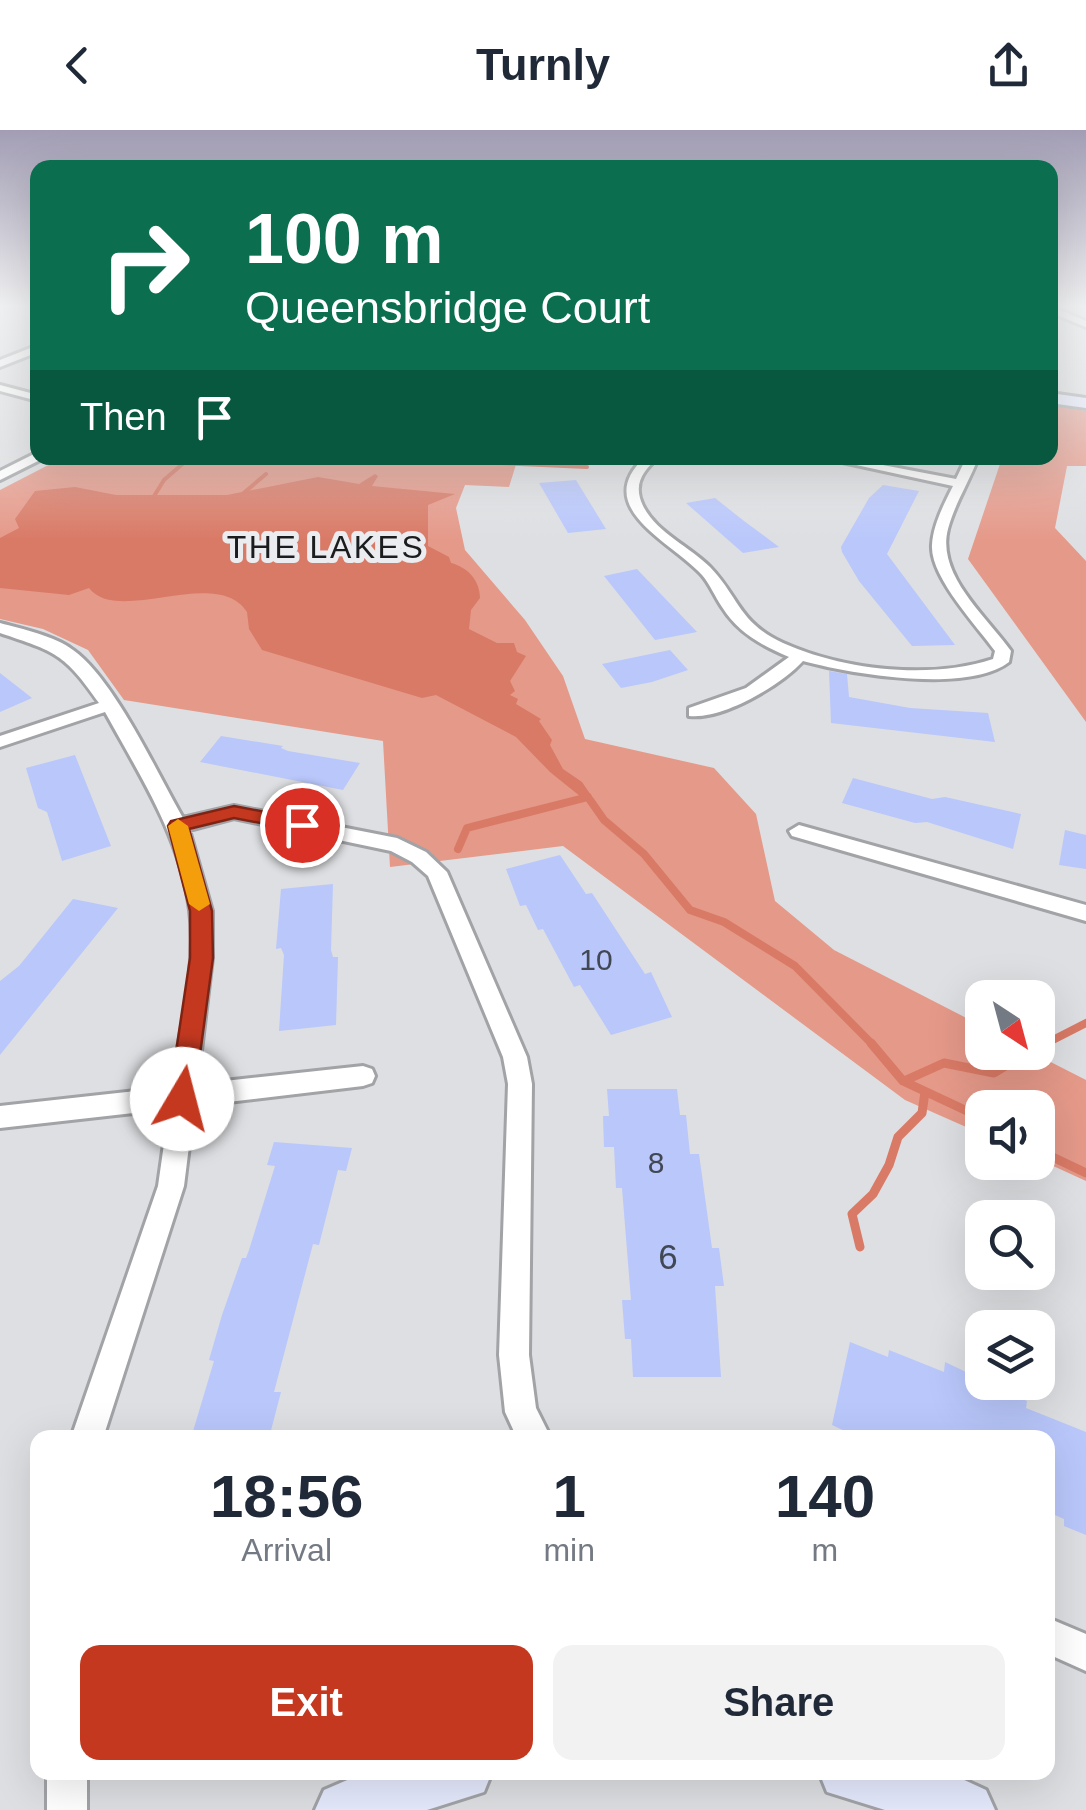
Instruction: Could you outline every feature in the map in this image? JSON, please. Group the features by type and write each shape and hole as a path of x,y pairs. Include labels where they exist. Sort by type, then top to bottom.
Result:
{"street":[{"path":"0,388 30,396"},
{"path":"1058,399 1086,404"},
{"path":"0,476 30,461"},
{"path":"644,465 635,474 632,486 639,510 710,576 740,621 799,656 942,676 968,674 1000,662 1004,651 947,571 938,551 940,533 969,465"},
{"path":"865,465 960,484"},
{"path":"0,628 64,650 79,662 110,705 178,826 201,911 201,958 171,1186 89,1430"},
{"path":"694,712 747,696 768,685 799,656"},
{"path":"0,742 110,705"},
{"path":"178,826 234,812 396,845 419,856 436,872 515,1057 520,1084 514,1355 521,1412 531,1430"},
{"path":"798,831 1086,914"},
{"path":"0,1117 363,1076"},
{"path":"1055,1639 1086,1653"},
{"path":"66,1810 67,1780"},
{"path":"344,1810 388,1792 434,1780"},
{"path":"878,1780 925,1792 966,1810"}],"shaded area":[{"path":"1058,406 1086,411 1086,466 1067,466 1055,528 1086,561 1086,722 968,559 1000,465 1058,465"},
{"path":"48,465 516,465 509,487 465,485 456,508 465,550 525,620 563,676 585,739 714,768 756,814 775,901 834,950 965,1017 965,1070 1055,1070 1055,1064 1086,1080 1086,1181 1055,1167 1055,1090 965,1090 965,1126 905,1100 563,846 390,867 383,741 124,700 88,650 43,629 0,619 0,490"},
{"path":"375,474 378,476 372,486 455,494 428,505 428,546 449,557 451,563 475,580 480,598 471,610 469,629 497,643 514,643 517,652 526,656 510,681 515,691 510,695 518,699 516,704 541,719 563,769 582,782 597,804 596,809 550,772 516,737 436,695 422,698 262,650 249,629 247,612 233,599 191,594 122,601 103,598 89,588 69,595 0,588 0,538 19,528 15,519 35,491 75,487 116,495 227,495 318,477 359,484"}],"building":[{"path":"576,480 606,529 568,533 539,483"},
{"path":"883,485 919,491 887,554 955,645 912,646 859,581 842,552 841,547 869,498"},
{"path":"715,498 779,547 743,553 686,503"},
{"path":"637,569 697,632 655,640 604,576"},
{"path":"670,650 688,670 652,682 621,688 602,664"},
{"path":"829,671 847,674 849,697 910,708 988,713 995,742 831,723"},
{"path":"0,673 32,698 0,712"},
{"path":"221,736 360,763 343,790 200,762"},
{"path":"75,755 111,846 62,861 47,812 38,808 26,768"},
{"path":"853,778 932,799 945,797 1021,814 1013,849 927,822 915,823 842,803"},
{"path":"1065,830 1086,835 1086,869 1059,865"},
{"path":"560,855 586,894 592,893 645,974 651,972 672,1017 611,1035 580,985 574,987 543,929 538,930 526,905 520,906 506,869"},
{"path":"333,884 331,950 333,957 338,957 336,1025 279,1031 284,955 281,948 276,949 281,889"},
{"path":"73,899 118,908 0,1055 0,981 19,966"},
{"path":"607,1089 677,1089 680,1115 686,1115 690,1154 699,1154 712,1248 719,1248 724,1286 715,1286 721,1377 633,1377 631,1339 625,1339 622,1300 631,1300 622,1188 616,1188 614,1147 604,1147 603,1116 609,1116"},
{"path":"274,1142 352,1148 346,1171 338,1170 319,1245 313,1244 274,1392 281,1392 271,1430 193,1430 214,1361 209,1360 222,1315 242,1258 246,1258 249,1250 275,1166 267,1165"},
{"path":"850,1342 888,1357 889,1350 944,1372 945,1362 965,1372 965,1400 1025,1400 1026,1408 1086,1432 1086,1535 1064,1526 1064,1519 1055,1515 1055,1430 843,1430 832,1425"}],"waterway":[{"path":"151,501 164,480 181,465"},
{"path":"543,465 587,467"},
{"path":"239,497 266,474"},
{"path":"458,849 467,828 588,797"},
{"path":"590,800 604,820 644,854 690,910 724,922 795,966 873,1045"},
{"path":"1055,1039 1086,1023"},
{"path":"871,1043 903,1081 965,1110"},
{"path":"904,1081 944,1063 965,1067"},
{"path":"979,1070 999,1070"},
{"path":"860,1247 852,1214 873,1194 889,1165 898,1137 922,1113 925,1092"},
{"path":"1055,1158 1086,1173"}],"slow traffic":[{"path":"178,826 199,904"}],"district":[{"name":"THE LAKES","path":"326,547"}],"route":[{"path":"182,1099 201,958 201,911 178,826 234,812 302,825"}]}
